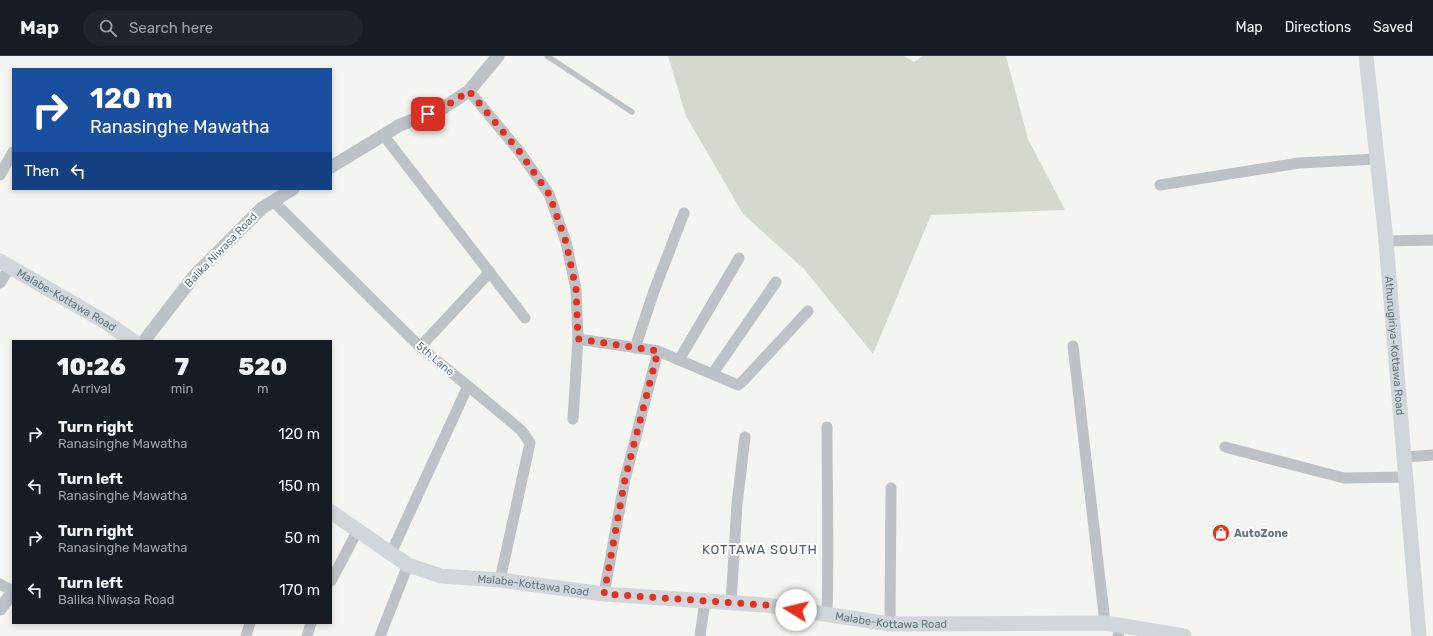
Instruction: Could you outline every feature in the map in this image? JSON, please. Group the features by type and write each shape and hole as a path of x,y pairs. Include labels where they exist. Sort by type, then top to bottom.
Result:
{"main road":[{"name":"Athurugiriya-Kottawa Road","path":"1366,56 1386,241 1407,477 1419,636"},
{"name":"Malabe-Kottawa Road","path":"5,264 107,323 131,340"},
{"name":"Malabe-Kottawa Road","path":"332,513 408,565 441,576 500,580 604,594 766,605 890,624 1105,623 1119,631 1184,636"}],"street":[{"path":"332,166 400,125 443,108 469,91 498,56"},
{"path":"469,91 519,151 549,194 566,242 576,289 578,339 573,419"},
{"path":"384,136 525,318"},
{"path":"0,175 12,154"},
{"path":"1160,185 1299,163 1378,159"},
{"name":"Balika Niwasa Road","path":"145,340 195,275 262,208 291,190"},
{"name":"5th Lane","path":"273,201 420,347 521,430 530,443 500,580"},
{"path":"635,348 654,291 684,213"},
{"path":"1386,241 1433,240"},
{"path":"679,360 739,258"},
{"path":"0,283 5,264"},
{"path":"420,347 490,272"},
{"path":"712,373 776,282"},
{"path":"578,339 658,351 738,385 808,311"},
{"path":"1073,346 1105,623"},
{"path":"604,594 625,479 658,351"},
{"path":"391,553 468,386"},
{"path":"827,427 826,511 829,564 827,614"},
{"path":"731,603 737,504 745,437"},
{"path":"1225,448 1344,478 1407,477"},
{"path":"1405,457 1433,455"},
{"path":"890,624 891,488"},
{"path":"332,579 358,530"},
{"path":"380,636 408,565"},
{"path":"0,584 12,590"},
{"path":"0,609 12,592"},
{"path":"700,636 705,601"},
{"path":"246,636 250,624"},
{"path":"307,636 310,624"}],"lane":[{"path":"546,56 632,112"}],"shaded area":[{"path":"668,56 904,56 914,62 923,56 1006,56 1028,139 1065,210 931,215 873,354 804,269 743,214 686,116"}],"place":[{"name":"AutoZone","path":"1221,533"}],"district":[{"name":"KOTTAWA SOUTH","path":"760,549"}],"route":[{"path":"428,114 443,108 469,91 519,151 549,194 566,242 576,289 578,339 658,351 625,479 604,594 766,605 796,610"}]}
